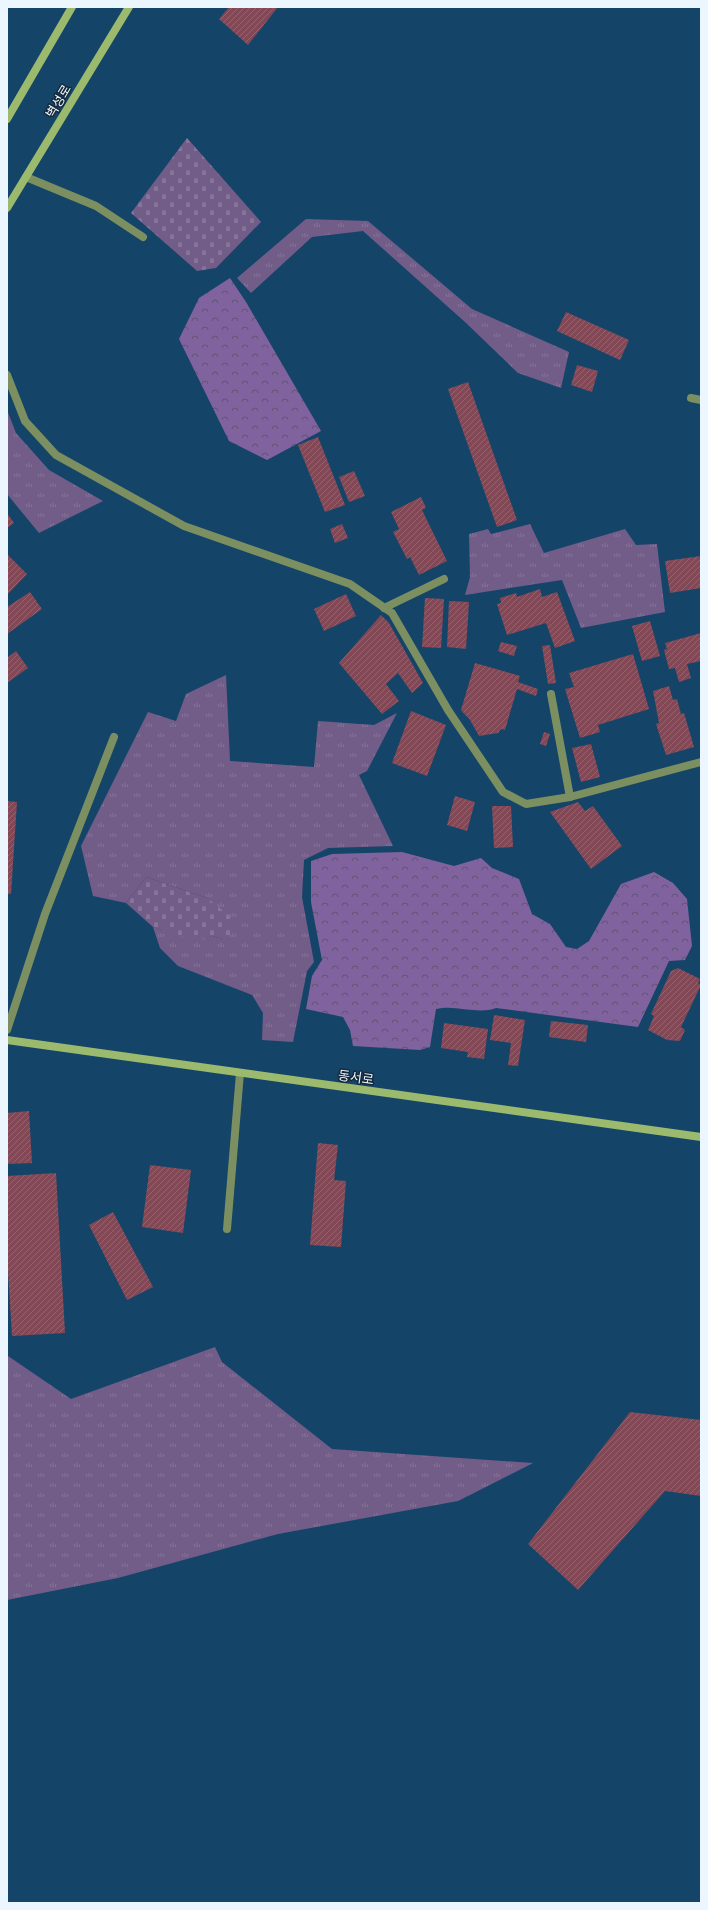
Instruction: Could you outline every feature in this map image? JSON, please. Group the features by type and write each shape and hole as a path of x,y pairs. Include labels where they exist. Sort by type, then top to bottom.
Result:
{"main road":[{"path":"7,118 72,7"},
{"name":"벽성로","path":"7,208 129,7"},
{"name":"동서로","path":"7,1040 701,1138"}],"street":[{"path":"26,177 96,206 143,237"},
{"path":"7,375 25,421 56,455 184,526 350,584 392,613 448,710 503,792 526,804 570,796 701,762"},
{"path":"691,398 701,400"},
{"path":"384,608 444,578"},
{"path":"551,694 570,796"},
{"path":"7,1030 45,914 114,737"},
{"path":"227,1229 240,1073"}],"green space":[{"path":"187,138 261,222 216,268 197,271 131,213"},
{"path":"306,219 368,221 472,309 569,352 561,388 518,373 465,322 363,231 312,237 251,293 237,278"},
{"path":"230,278 246,302 321,431 267,460 229,441 179,339 199,298"},
{"path":"7,410 16,433 49,470 103,501 39,533 7,494"},
{"path":"530,524 544,553 625,529 636,545 657,544 665,612 581,628 562,580 465,595 470,577 469,534 488,529 491,534"},
{"path":"226,675 230,761 314,767 318,721 374,725 397,713 367,771 359,775 393,846 328,848 304,860 302,897 314,962 307,971 293,1042 262,1040 263,1013 252,995 178,966 160,948 153,927 198,940 212,936 223,939 207,898 146,877 126,903 93,896 81,846 148,712 176,721 186,694"},
{"path":"402,852 454,866 481,858 492,868 519,879 532,914 550,924 566,947 577,949 589,941 621,884 654,872 673,883 687,899 692,946 685,960 669,961 638,1027 496,1008 488,1010 474,1010 444,1008 436,1009 430,1047 420,1050 353,1046 350,1030 343,1017 306,1009 312,976 322,960 311,902 311,861 332,854"},
{"path":"146,877 207,898 230,916 233,933 223,939 212,936 198,941 153,927 126,903"},
{"path":"215,1347 222,1362 332,1449 533,1463 458,1501 278,1534 118,1578 7,1600 7,1349 8,1356 71,1399"}],"building":[{"path":"229,7 278,7 248,45 219,19"},
{"path":"566,312 629,340 620,360 557,331"},
{"path":"577,365 598,371 592,392 571,385"},
{"path":"468,382 517,520 497,527 448,389"},
{"path":"318,437 345,505 325,512 298,445"},
{"path":"354,471 365,496 349,502 339,477"},
{"path":"421,497 426,508 422,510 447,561 419,575 410,557 407,559 393,532 399,529 391,512"},
{"path":"7,513 14,523 7,528"},
{"path":"342,524 348,538 335,543 330,529"},
{"path":"7,554 27,574 7,595"},
{"path":"701,556 701,588 670,593 665,561"},
{"path":"540,589 542,597 557,592 575,641 555,648 546,623 507,635 497,604 501,603 500,598 516,593 517,597"},
{"path":"30,592 42,609 7,634 7,607"},
{"path":"346,594 356,616 324,631 314,609"},
{"path":"425,598 444,599 441,648 422,647"},
{"path":"449,601 469,602 466,649 447,647"},
{"path":"381,615 389,623 423,683 412,693 398,673 386,684 399,701 382,714 339,663"},
{"path":"650,621 660,656 642,661 632,626"},
{"path":"701,633 701,661 687,664 691,678 679,682 675,668 669,669 664,650 667,649 665,643"},
{"path":"501,642 517,646 514,656 498,651"},
{"path":"550,645 556,683 548,684 542,646"},
{"path":"16,651 28,668 7,683 7,658"},
{"path":"633,654 649,709 598,725 600,732 580,738 565,689 574,687 569,673"},
{"path":"475,663 520,676 518,682 538,689 536,696 517,689 505,730 501,729 498,733 479,736 470,720 461,710"},
{"path":"669,686 673,700 677,699 681,714 684,713 694,747 666,755 656,724 659,723 653,691"},
{"path":"411,711 446,725 427,776 392,763"},
{"path":"544,732 550,734 546,746 540,744"},
{"path":"591,744 600,777 581,782 572,748"},
{"path":"455,796 475,802 467,831 447,825"},
{"path":"7,801 17,802 11,894 7,894"},
{"path":"578,802 585,811 593,806 622,846 591,869 550,812"},
{"path":"492,806 511,806 513,847 494,848"},
{"path":"678,968 700,979 698,983 701,985 681,1027 685,1030 680,1041 667,1040 648,1030 654,1016 651,1014 671,971"},
{"path":"494,1015 525,1020 518,1066 508,1065 511,1043 490,1040"},
{"path":"551,1021 588,1025 586,1042 549,1037"},
{"path":"444,1023 488,1029 484,1059 467,1057 468,1052 441,1048"},
{"path":"29,1111 32,1163 7,1164 7,1113"},
{"path":"318,1143 338,1145 334,1180 346,1181 341,1247 310,1245"},
{"path":"150,1165 191,1170 183,1233 142,1227"},
{"path":"56,1173 65,1333 12,1336 7,1256 7,1176"},
{"path":"113,1212 153,1287 127,1300 89,1225"},
{"path":"630,1412 701,1420 701,1496 665,1491 578,1590 528,1544"}]}
